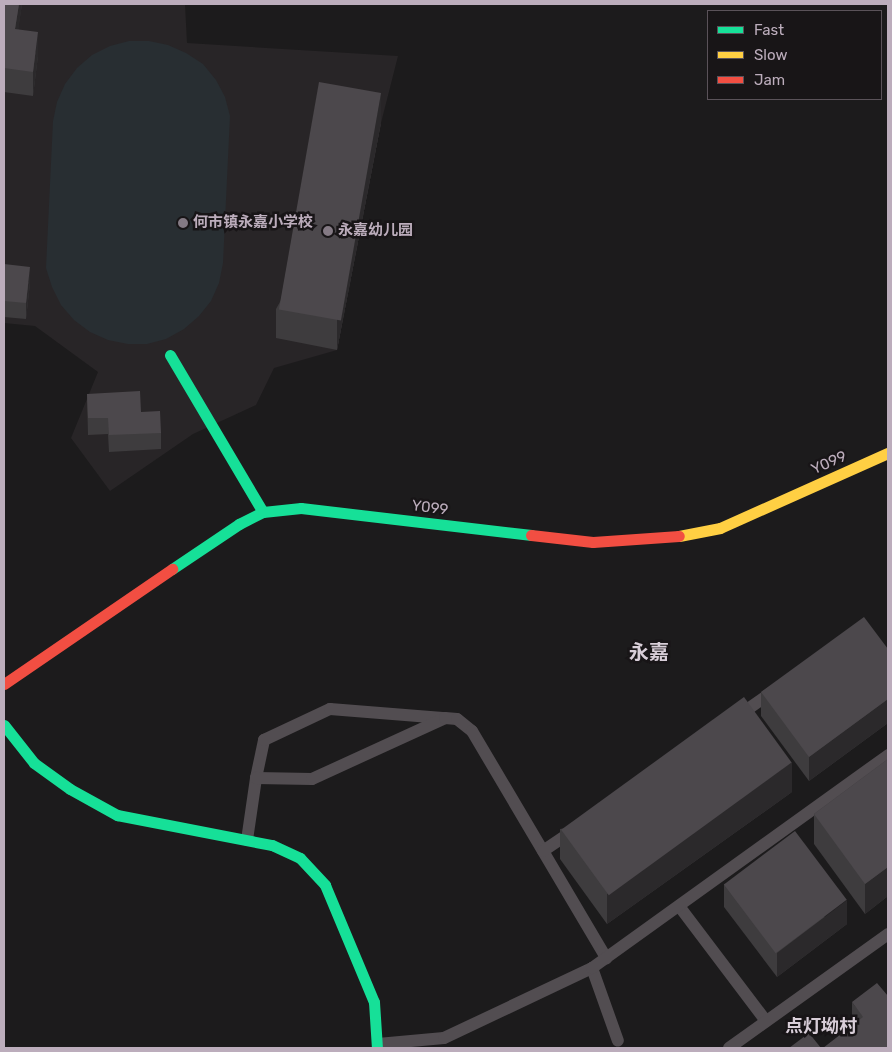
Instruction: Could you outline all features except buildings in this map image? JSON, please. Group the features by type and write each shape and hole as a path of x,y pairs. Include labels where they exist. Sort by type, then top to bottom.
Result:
{"street":[{"path":"170,355 263,512"},
{"name":"Y099","path":"4,684 239,524 263,512 301,508 593,542 666,538 720,528 888,453"},
{"path":"4,725 34,763 70,789 117,815 272,845 300,858 325,885 374,1002 378,1046"}],"lane":[{"path":"731,721 788,681"},
{"path":"247,840 256,778 264,740 330,709 457,719 472,731 606,958"},
{"path":"256,778 312,779 445,718"},
{"path":"378,1046 444,1038 592,968 888,755"},
{"path":"543,851 584,823"},
{"path":"679,906 766,1021"},
{"path":"736,1046 766,1021 888,934"},
{"path":"592,968 618,1041"}],"shaded area":[{"name":"何市镇永嘉小学校","path":"4,4 185,4 187,43 398,56 381,123 337,350 274,368 256,405 193,434 110,491 71,438 98,372 35,326 4,323"},
{"path":"129,41 149,41 168,45 186,53 203,64 216,80 225,97 230,116 223,263 219,283 211,301 199,316 184,329 166,339 147,344 128,344 108,340 90,332 74,320 61,305 52,287 46,268 53,121 57,102 65,84 77,68 92,55 110,46"}],"traffic: fast":[{"path":"170,355 263,512"},
{"path":"172,569 239,524 263,512 301,508 531,535"},
{"path":"4,725 34,763 70,789 117,815 272,845 300,858 325,885 374,1002 377,1048"}],"traffic: slow":[{"path":"679,536 720,528 888,453"}],"traffic: jam":[{"path":"531,535 593,542 679,536"},
{"path":"4,684 172,569"}],"place":[{"name":"何市镇永嘉小学校","path":"183,223"},
{"name":"永嘉幼儿园","path":"328,231"}],"district":[{"name":"永嘉","path":"649,652"},
{"name":"点灯坳村","path":"821,1026"}]}
